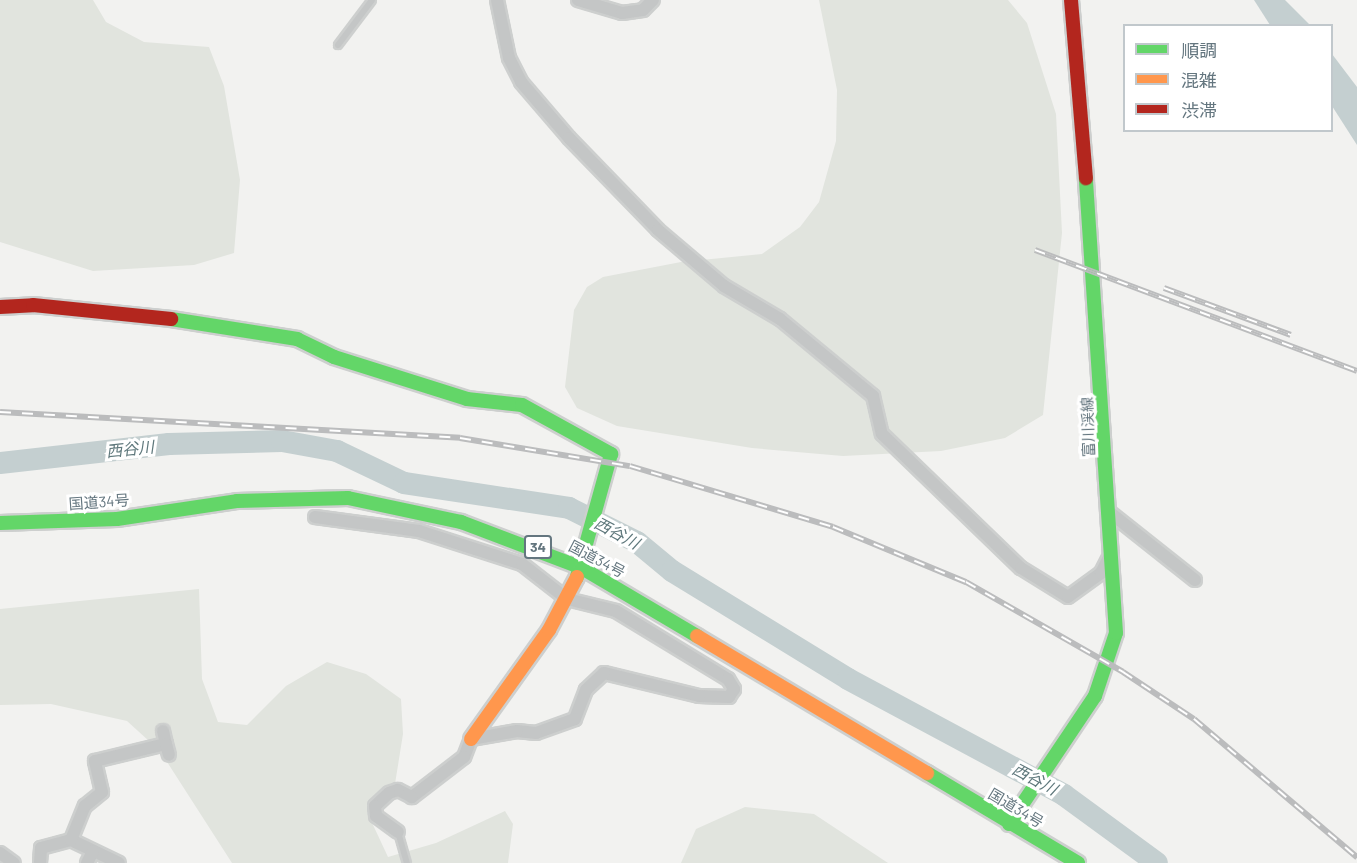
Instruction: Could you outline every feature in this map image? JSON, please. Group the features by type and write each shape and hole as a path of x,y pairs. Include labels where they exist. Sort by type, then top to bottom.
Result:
{"main road":[{"name":"富川渓線","path":"1009,824 1095,696 1114,649 1088,155 1071,0"},
{"path":"0,307 33,305 218,324 297,339 334,357 467,399 522,405 611,454 596,504 582,568 567,599 471,739"},
{"name":"国道34号","path":"0,523 117,519 237,501 348,498 461,522 582,568 1078,863"}],"street":[{"path":"497,0 509,58 520,82 568,138 699,265 780,319 873,396 882,434 1021,568 1068,597 1101,573 1110,555"},
{"path":"578,0 622,13 643,10 653,0"},
{"path":"1108,511 1195,580"},
{"path":"315,517 419,531 538,572 567,599 616,611 728,679 734,689 729,697 699,696 604,673 586,690 575,719 536,733 517,731 471,739 464,757 412,797 398,790 375,806 376,816 398,832"},
{"path":"71,840 85,806 102,792 95,761 167,750 163,731"},
{"path":"40,863 41,848 71,840 119,863"},
{"path":"87,863 93,851"},
{"path":"0,854 14,863"}],"lane":[{"path":"338,45 372,0"},
{"path":"398,832 407,863"}],"shaded area":[{"path":"0,0 93,0 106,22 144,42 209,47 224,86 240,180 234,253 194,265 93,271 0,242"},
{"path":"819,0 1008,0 1027,23 1056,114 1062,233 1043,415 1005,438 941,451 843,456 752,448 617,426 577,408 565,387 574,310 587,287 603,277 681,262 762,254 800,227 819,202 836,141 837,90"},
{"path":"1254,0 1285,0 1309,24 1269,24"},
{"path":"1333,55 1357,87 1357,145 1333,108"},
{"path":"199,589 202,679 218,722 247,725 286,686 327,662 366,674 401,699 403,734 395,784 367,812 388,857 436,843 505,811 513,824 508,863 232,863 160,751 127,721 51,704 0,705 0,609"},
{"path":"745,807 814,814 888,863 681,863 696,829"}],"waterway":[{"name":"西谷川","path":"0,463 169,444 282,441 337,451 404,483 569,508 637,542 672,571 848,679 1064,795 1157,863"}],"railway":[{"path":"1035,250 1357,371"},
{"path":"1164,288 1291,335"},
{"path":"0,412 460,438 630,466 833,527 966,582 1123,672 1194,719 1357,857"}],"traffic: fast":[{"path":"1009,824 1095,696 1116,633 1086,178"},
{"path":"171,319 297,339 334,357 467,399 522,405 611,454 577,577"},
{"path":"0,523 117,519 237,501 348,498 461,522 582,568 697,636"},
{"path":"927,773 1078,863"}],"traffic: slow":[{"path":"471,739 549,630 577,577"},
{"path":"697,636 927,773"}],"traffic: jam":[{"path":"1071,0 1086,178"},
{"path":"0,307 33,305 171,319"}]}
